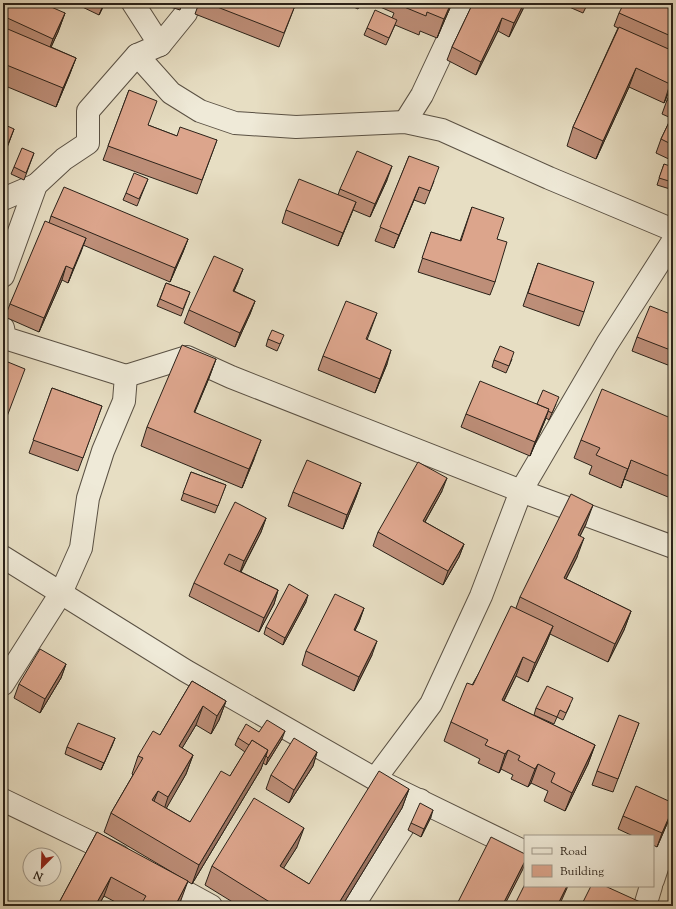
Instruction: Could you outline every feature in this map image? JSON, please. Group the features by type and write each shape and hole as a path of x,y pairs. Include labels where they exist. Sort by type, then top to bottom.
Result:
{"street":[{"path":"133,3 160,46"},
{"path":"3,199 36,185 64,159 88,143 88,110 136,55 160,46 186,13 189,3"},
{"path":"405,122 422,95 465,3"},
{"path":"136,55 171,93 200,111 235,123 296,126 405,122 442,130 549,178 673,230"},
{"path":"3,276 36,185"},
{"path":"375,779 431,704 481,596 522,491 607,344 673,241"},
{"path":"3,328 5,338 126,376 187,357 231,377 522,491 673,546"},
{"path":"3,684 61,593 81,548 88,498 103,451 124,401 126,376"},
{"path":"3,557 186,670 375,779 524,852"},
{"path":"3,800 140,868 211,906"},
{"path":"354,906 420,800"},
{"path":"654,877 673,820"},
{"path":"635,905 650,887"}],"building":[{"path":"3,3 42,3 65,13 53,39 3,16"},
{"path":"207,3 296,3 284,33"},
{"path":"451,3 444,19 427,12 426,16 397,4"},
{"path":"473,3 524,3 514,23 502,18 481,62 452,47"},
{"path":"624,3 673,3 673,37 619,13"},
{"path":"375,10 397,20 389,38 367,28"},
{"path":"3,27 76,58 63,88 4,64 3,67"},
{"path":"619,27 673,51 673,78 670,84 636,68 603,141 573,127"},
{"path":"673,88 673,103 667,100"},
{"path":"129,90 157,101 148,125 177,136 180,127 217,140 202,180 108,146"},
{"path":"673,114 673,145 661,139"},
{"path":"3,124 14,129 4,154 3,154"},
{"path":"22,148 34,153 26,173 14,167"},
{"path":"357,151 392,166 375,204 340,189"},
{"path":"409,156 439,167 430,191 419,187 399,235 380,227"},
{"path":"664,164 673,167 672,182 659,178"},
{"path":"134,173 148,179 139,199 126,193"},
{"path":"299,179 356,202 343,233 286,210"},
{"path":"64,187 188,239 175,268 51,216"},
{"path":"472,207 504,218 497,239 507,242 495,282 422,258 431,232 461,241"},
{"path":"45,221 86,238 73,269 66,266 44,318 10,304"},
{"path":"214,256 243,269 233,291 255,301 240,333 189,310"},
{"path":"538,263 594,282 584,312 528,293"},
{"path":"166,283 190,292 183,309 160,299"},
{"path":"346,301 377,313 366,339 391,350 380,379 323,356"},
{"path":"650,306 673,315 673,351 637,337"},
{"path":"272,330 284,335 280,344 268,339"},
{"path":"182,345 216,359 194,412 261,440 249,469 147,427"},
{"path":"500,346 514,352 509,366 494,360"},
{"path":"3,360 25,369 3,427"},
{"path":"480,381 549,409 535,442 466,414"},
{"path":"52,388 102,406 83,458 33,440"},
{"path":"602,389 673,419 673,478 631,460 628,469 596,455 600,448 581,440"},
{"path":"543,390 559,397 552,413 548,411 549,409 537,404"},
{"path":"307,460 361,483 347,515 293,492"},
{"path":"418,462 447,478 423,521 464,544 448,571 378,532"},
{"path":"191,472 226,485 218,506 183,493"},
{"path":"571,494 593,505 578,535 584,538 564,578 631,611 615,644 520,597"},
{"path":"235,502 266,518 244,561 229,554 224,564 278,590 264,618 194,583"},
{"path":"289,584 308,595 285,638 266,627"},
{"path":"335,594 364,608 354,630 377,641 359,677 306,651"},
{"path":"511,606 553,626 535,663 523,657 502,700 595,745 572,793 551,782 555,773 538,764 535,769 518,760 520,756 508,750 505,754 485,745 488,740 451,722 467,683 473,685"},
{"path":"40,649 66,664 45,699 19,684"},
{"path":"192,681 226,701 217,716 203,706 179,746 193,755 168,797 158,791 152,800 190,822 221,771 230,776 252,740 268,750 199,865 111,813 143,758 138,756 153,731 160,735"},
{"path":"547,686 573,698 566,713 560,710 557,717 536,708"},
{"path":"619,715 639,723 618,779 597,771"},
{"path":"267,720 285,731 268,758 266,756 268,750 252,740 249,745 238,738 246,724 259,732"},
{"path":"78,723 115,738 104,763 67,747"},
{"path":"294,738 317,752 294,790 271,775"},
{"path":"379,771 409,789 337,906 276,906 212,866 254,798 304,828 280,866 309,884"},
{"path":"636,786 673,803 673,808 662,833 623,816"},
{"path":"420,803 433,810 424,829 411,823"},
{"path":"97,832 188,881 175,906 140,906 146,896 111,877 95,906 69,906 60,901"},
{"path":"491,837 524,854 524,863 502,906 456,906"},
{"path":"524,886 566,887 557,906 514,906"},
{"path":"590,887 607,887 649,906 581,906"},
{"path":"193,902 200,906 191,906"}]}
